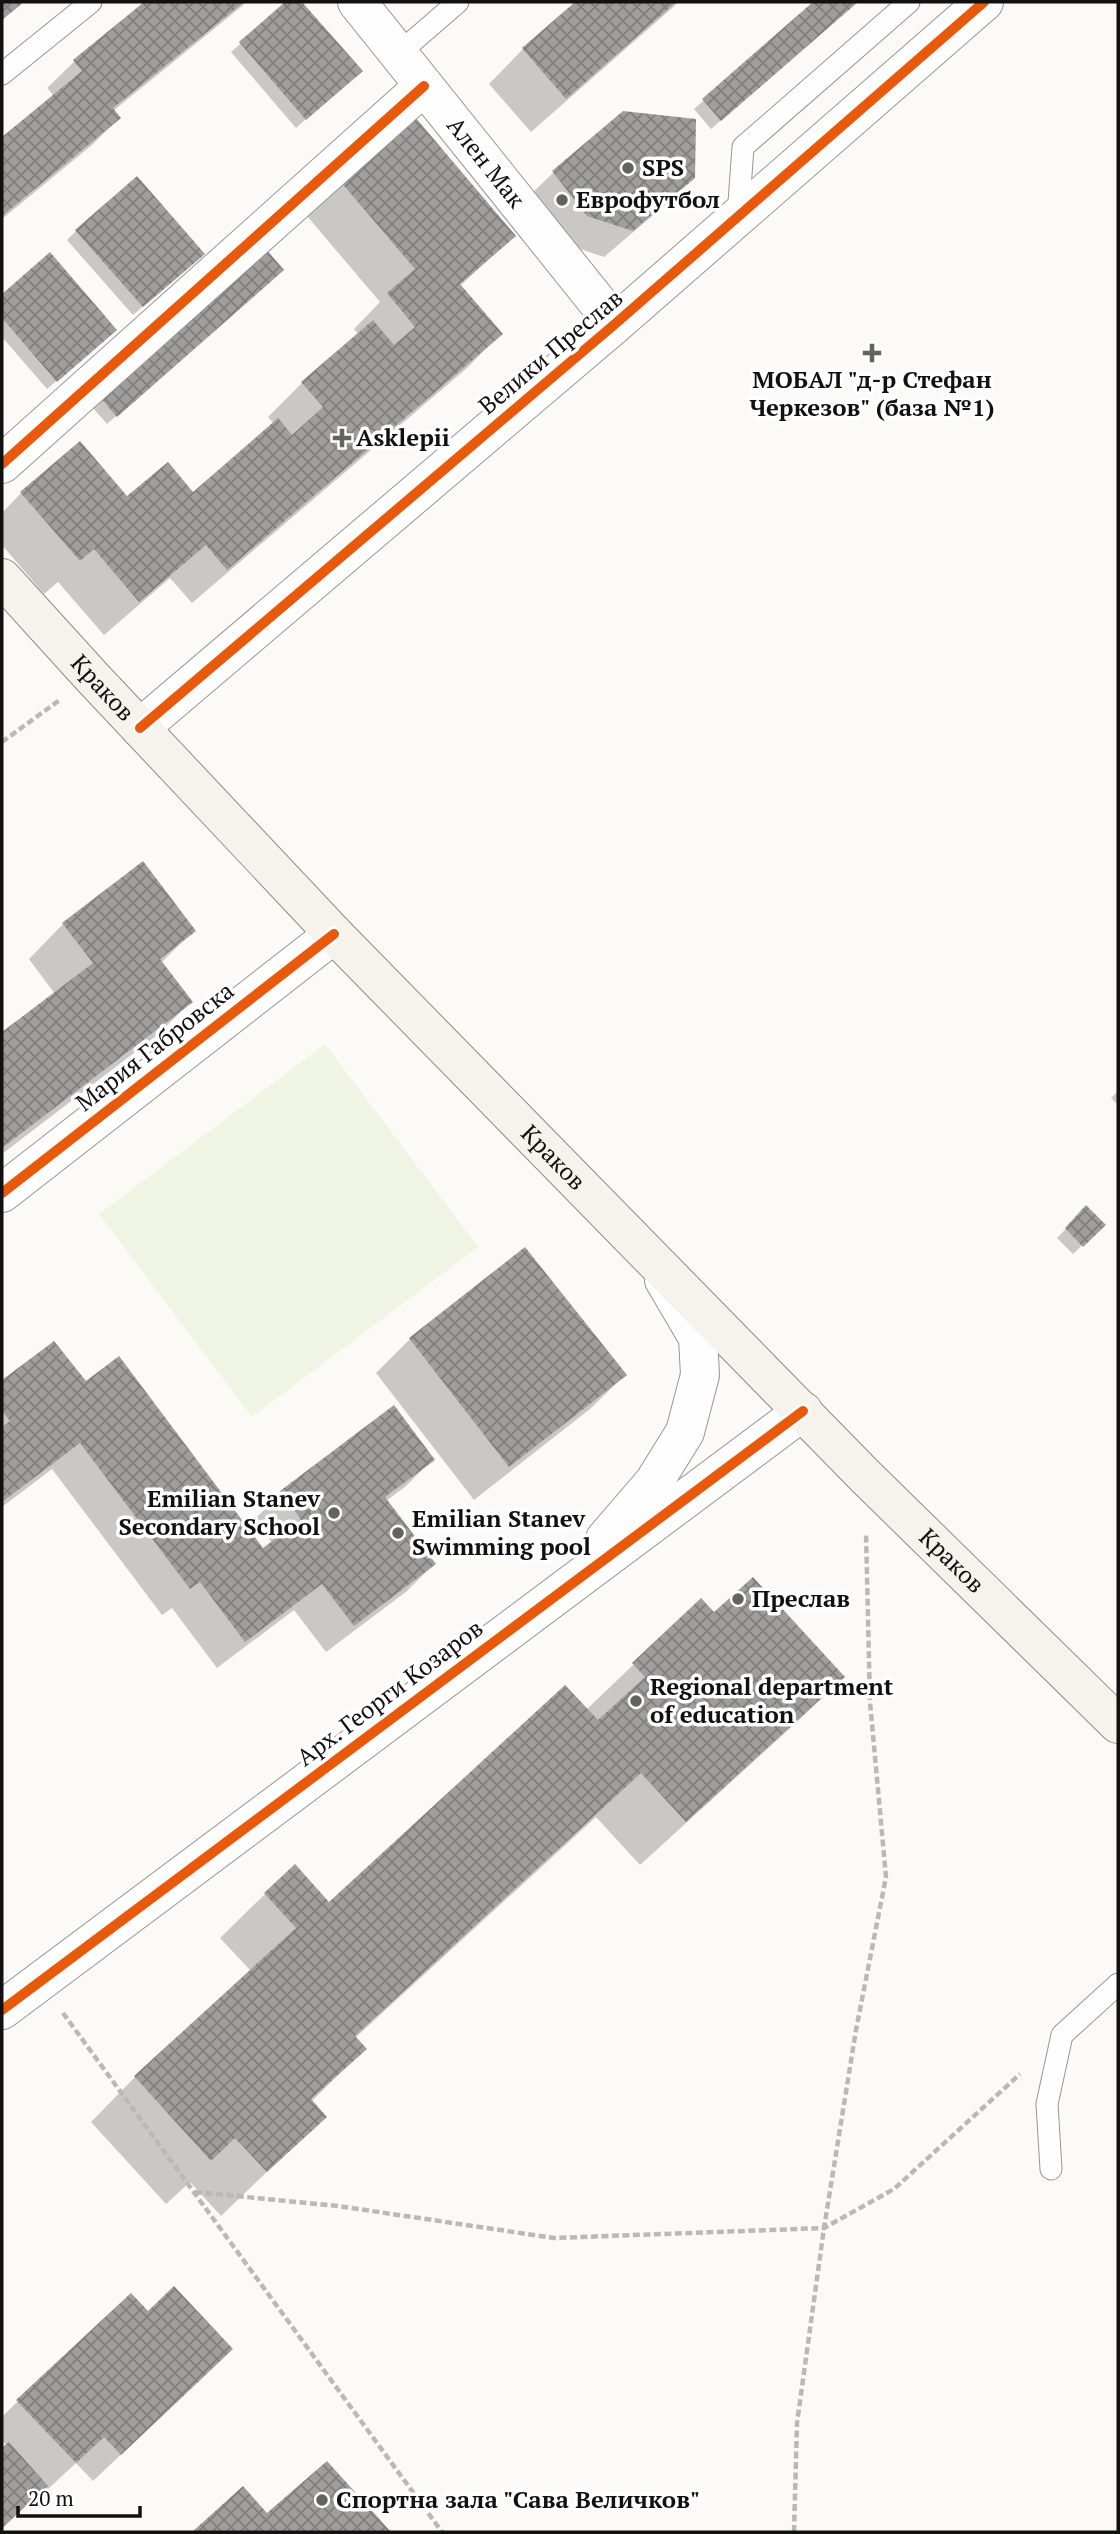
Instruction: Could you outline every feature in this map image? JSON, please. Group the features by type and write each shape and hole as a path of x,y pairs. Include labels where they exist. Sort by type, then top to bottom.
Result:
{"main road":[{"name":"Краков","path":"2,578 334,934 865,1476 1118,1724"}],"street":[{"name":"Ален Мак","path":"357,2 615,324"},
{"name":"Велики Преслав","path":"140,728 615,324 984,2"},
{"path":"2,464 424,86"},
{"name":"Мария Габровска","path":"2,1193 334,934"},
{"path":"561,1592 654,1482 685,1432 688,1421 700,1375 698,1338 650,1257"},
{"name":"Арх. Георги Козаров","path":"2,2010 803,1411"}],"lane":[{"path":"2,74 91,2"},
{"path":"398,54 458,2"},
{"path":"737,218 743,147 909,2"},
{"path":"1051,2169 1047,2104 1062,2035 1118,1984"}],"path":[{"path":"2,742 92,677"},
{"path":"794,2532 797,2423 824,2228 856,2030 886,1877 870,1702 865,1476"},
{"path":"40,1981 442,2532"},
{"path":"194,2192 338,2206 554,2238 824,2228 894,2189 1062,2035"}],"green space":[{"path":"325,1044 478,1247 252,1417 99,1214"}],"building":[{"path":"2,2 24,2 2,20"},
{"path":"144,2 244,2 113,108 121,118 2,216 2,137 82,71 73,60"},
{"path":"285,2 302,2 363,71 306,120 239,42"},
{"path":"575,2 676,2 566,99 522,48"},
{"path":"813,2 858,2 721,121 702,99"},
{"path":"623,111 696,119 695,178 633,231 587,216 552,171"},
{"path":"415,117 516,236 460,284 503,334 227,570 206,545 139,602 94,549 80,561 20,492 80,441 127,496 168,462 193,492 278,418 292,435 323,407 301,382 373,320 394,345 415,327 387,293 415,269 340,181"},
{"path":"137,176 205,254 143,307 75,230"},
{"path":"260,242 284,270 117,417 93,389"},
{"path":"50,252 117,330 57,382 2,318 2,294"},
{"path":"143,861 196,931 160,959 193,1002 2,1148 2,1032 93,963 62,923"},
{"path":"1086,1205 1106,1225 1083,1247 1065,1228"},
{"path":"525,1247 627,1375 509,1467 409,1338"},
{"path":"54,1341 86,1381 119,1356 263,1548 301,1519 280,1491 394,1405 435,1460 385,1497 436,1564 354,1626 322,1584 245,1642 200,1582 190,1589 80,1443 2,1502 2,1427 10,1421 2,1411 2,1380"},
{"path":"753,1577 845,1677 686,1822 641,1773 355,2036 367,2049 311,2099 327,2117 267,2172 235,2138 211,2161 134,2076 296,1928 264,1893 295,1864 329,1902 565,1685 598,1720 645,1677 632,1663 701,1598 714,1612"},
{"path":"174,2286 233,2349 121,2455 104,2437 76,2463 16,2400 131,2293 148,2311"},
{"path":"9,2442 48,2486 2,2528 2,2448"},
{"name":"Спортна зала \"Сава Величков\"","path":"327,2461 391,2532 192,2532 243,2486 267,2513"}],"cycle path":[{"path":"140,728 615,324 984,2"},
{"path":"2,464 424,86"},
{"path":"2,1193 334,934"},
{"path":"2,2010 803,1411"}],"place":[{"name":"SPS","path":"628,168"},
{"name":"Еврофутбол","path":"562,200"},
{"name":"МОБАЛ \"д-р Стефан Черкезов\" (база №1)","path":"872,353"},
{"name":"Asklepii","path":"342,438"},
{"name":"Emilian Stanev Secondary School","path":"334,1513"},
{"name":"Emilian Stanev Swimming pool","path":"398,1533"},
{"name":"Преслав","path":"738,1599"},
{"name":"Regional department of education","path":"636,1701"},
{"name":"Спортна зала \"Сава Величков\"","path":"322,2500"}]}
